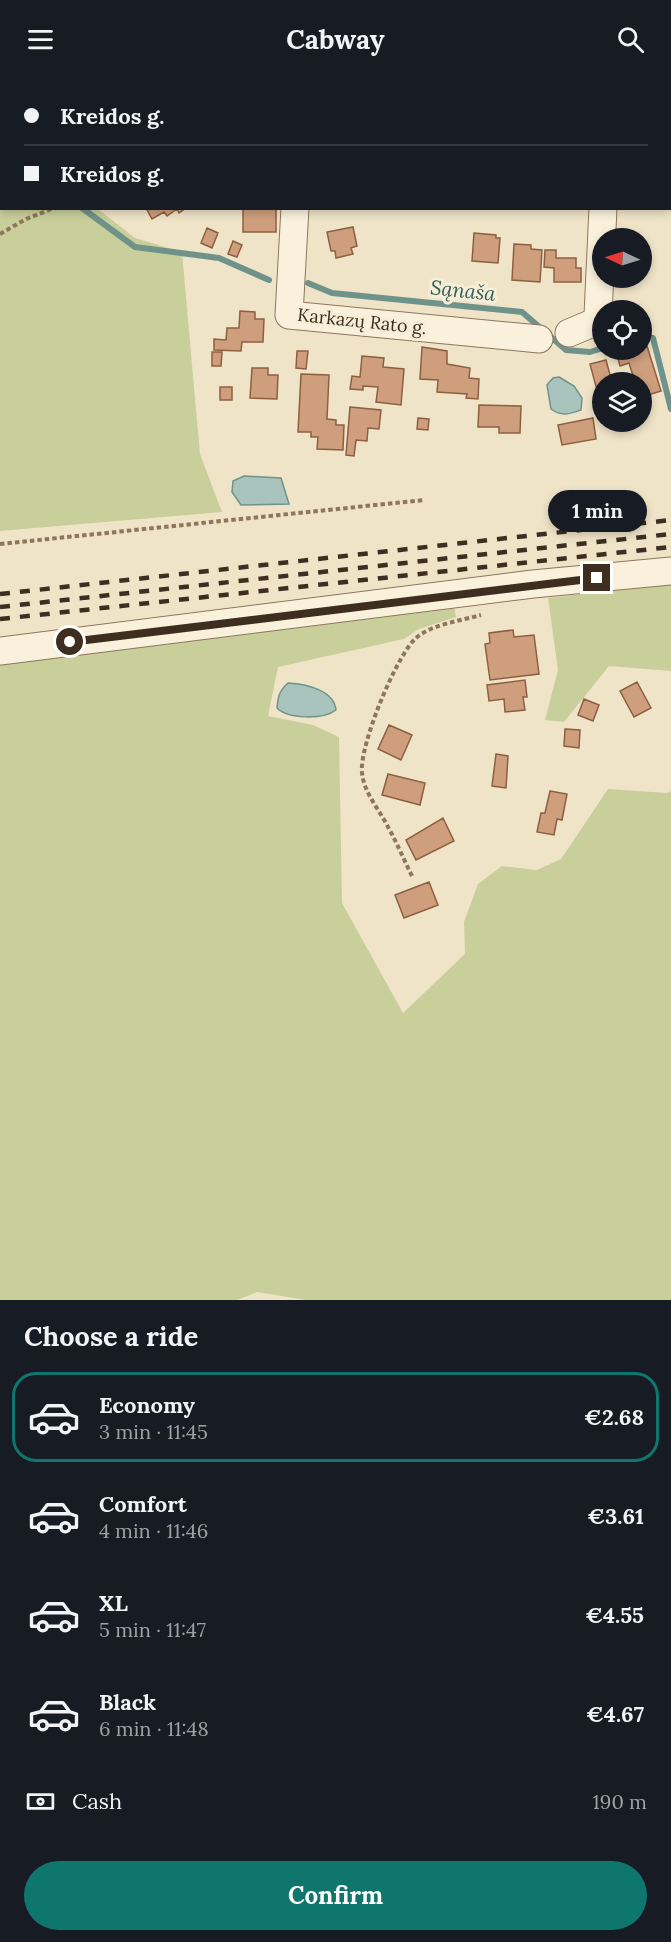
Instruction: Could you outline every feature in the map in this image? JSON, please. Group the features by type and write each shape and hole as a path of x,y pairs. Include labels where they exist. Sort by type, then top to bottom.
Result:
{"street":[{"name":"Karkazų Rato g.","path":"295,210 289,315 539,339"},
{"path":"569,333 595,321 598,315 603,210"},
{"path":"0,651 533,584 671,571"}],"path":[{"path":"0,234 26,219 49,210"},
{"path":"0,544 424,500"},
{"path":"412,876 388,827 366,790 362,772 363,751 369,731 404,653 416,637 435,627 491,612"}],"green space":[{"path":"0,210 99,210 135,238 182,252 200,454 222,512 0,531"},
{"path":"671,584 671,671 609,666 564,722 545,720 558,670 548,598"},
{"path":"454,606 456,617 419,629 404,639 278,667 268,716 313,725 339,737 342,903 403,1013 465,954 464,922 478,884 502,866 537,870 561,859 608,789 667,793 671,791 671,1300 306,1300 257,1292 237,1300 0,1300 0,658"}],"water":[{"path":"559,377 574,386 582,398 581,410 562,414 551,409 547,385 553,378"},
{"path":"244,476 281,478 289,504 241,505 232,492 233,481"},
{"path":"288,683 318,689 330,697 336,710 315,717 282,712 277,708 278,701"}],"building":[{"path":"147,210 176,210 167,216 164,212 152,219"},
{"path":"243,210 276,210 276,232 243,232"},
{"path":"353,227 357,246 351,248 353,254 336,258 335,251 331,251 327,232"},
{"path":"207,228 218,233 212,248 201,243"},
{"path":"474,233 496,235 496,238 500,238 498,263 472,261"},
{"path":"233,241 242,245 237,257 228,254"},
{"path":"514,244 531,245 531,249 542,250 540,282 512,280"},
{"path":"545,250 556,250 556,258 576,258 576,268 581,268 581,282 554,282 554,268 544,267"},
{"path":"240,311 255,312 255,319 264,319 263,342 242,342 241,351 214,350 214,339 226,340 227,328 239,328"},
{"path":"422,347 447,351 447,364 470,368 469,378 479,379 478,399 466,398 467,394 437,392 438,380 420,379"},
{"path":"297,351 308,351 306,369 296,368"},
{"path":"212,352 222,352 221,366 212,366"},
{"path":"362,356 384,358 383,367 404,369 401,405 376,402 378,387 363,386 363,390 350,389 352,376 360,377"},
{"path":"606,360 609,372 592,372 590,364"},
{"path":"618,360 651,360 661,391 652,394 652,372 632,372 629,363 620,366"},
{"path":"252,368 268,368 268,375 278,375 277,399 250,398"},
{"path":"301,374 329,375 327,419 336,420 336,425 344,425 343,450 317,449 318,437 311,437 311,432 298,432"},
{"path":"220,387 232,387 232,400 220,400"},
{"path":"479,405 521,406 520,433 499,433 499,427 478,427"},
{"path":"350,407 381,410 379,429 368,428 367,441 356,440 354,456 346,455"},
{"path":"418,418 429,419 428,430 417,429"},
{"path":"592,418 592,432 595,432 596,439 562,445 558,425"},
{"path":"513,630 514,637 534,635 539,674 490,680 485,644 490,643 489,633"},
{"path":"525,680 527,697 523,697 525,710 505,712 504,699 489,701 487,685"},
{"path":"637,682 651,708 634,717 620,691"},
{"path":"584,699 599,705 593,721 578,715"},
{"path":"389,725 412,735 401,760 378,749"},
{"path":"565,729 580,730 579,748 564,746"},
{"path":"496,754 508,756 506,788 492,786"},
{"path":"388,774 425,783 420,805 382,795"},
{"path":"550,791 567,794 562,820 557,819 554,835 537,832 541,813 545,813"},
{"path":"443,818 454,841 416,860 406,840"},
{"path":"429,882 438,905 404,918 395,895"}],"waterway":[{"name":"Sąnaša","path":"85,210 135,247 219,258 269,280"},
{"name":"Sąnaša","path":"308,283 332,293 522,312 566,350 592,351"},
{"name":"Sąnaša","path":"652,338 671,409"}],"railway":[{"path":"0,594 671,520"},
{"path":"0,607 671,534"},
{"path":"0,619 671,547"}],"route":[{"path":"70,642 597,578"}]}
